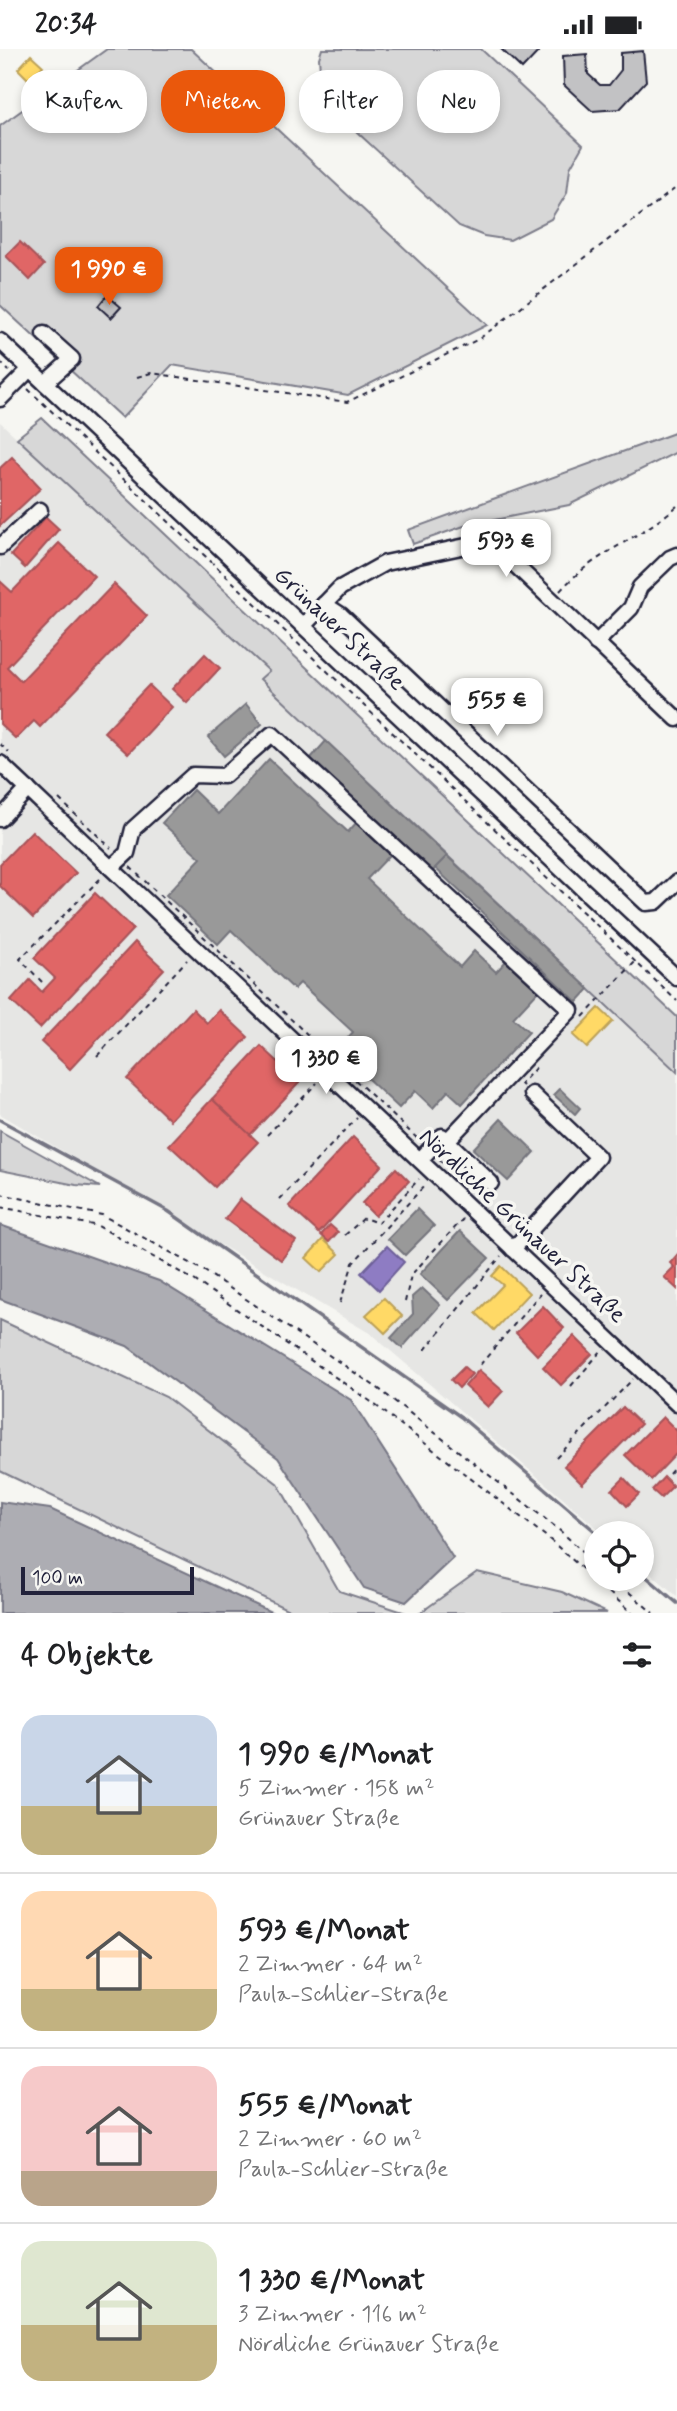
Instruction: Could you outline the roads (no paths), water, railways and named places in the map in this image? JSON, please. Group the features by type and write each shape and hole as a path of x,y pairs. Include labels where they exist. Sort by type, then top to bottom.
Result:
{"street":[{"path":"44,334 72,359 45,383"},
{"name":"Grünauer Straße","path":"0,341 677,978"},
{"path":"0,399 30,369"},
{"path":"0,547 40,510"},
{"path":"303,626 324,604 358,576 385,563 490,541 677,719"},
{"path":"596,643 631,608 640,587 670,558 677,555"},
{"path":"324,604 341,615 646,903 656,902 677,882"},
{"path":"111,867 127,853 133,829 193,775 224,776 272,734 571,1010 447,1141"},
{"name":"Nördliche Grünauer Straße","path":"0,763 677,1404"},
{"path":"0,819 28,789"},
{"path":"511,1247 598,1157 532,1094"},
{"path":"428,1168 442,1136 491,1183"}],"waterway":[{"path":"0,1120 168,1211 461,1417 584,1522"},
{"path":"654,1583 677,1603"}]}
